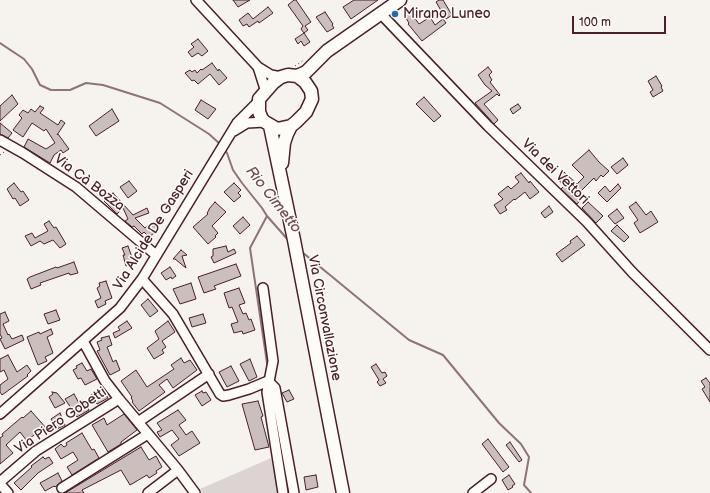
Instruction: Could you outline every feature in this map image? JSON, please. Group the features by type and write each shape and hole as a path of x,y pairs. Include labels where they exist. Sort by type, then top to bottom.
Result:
{"main road":[{"path":"291,126 277,129 268,124 258,112 258,102 265,89 281,77 288,75 297,76 306,72 327,52 400,0"},
{"path":"282,182 282,152 286,134 291,126 306,112 310,106 312,99 311,91 319,60"},
{"path":"297,76 305,82 311,91"},
{"name":"Via Circonvallazione","path":"268,124 297,254 342,493"}],"street":[{"path":"196,0 258,67 271,75 281,77"},
{"name":"Via dei Vettori","path":"381,14 488,126 587,222 632,272 710,350"},
{"path":"258,67 265,89"},
{"name":"Via Alcide De Gasperi","path":"0,414 120,308 142,279 237,122 258,102"},
{"path":"231,133 248,123 268,124"},
{"name":"Via Cà Bozza","path":"0,140 23,153 76,188 156,255"},
{"path":"142,279 173,314 218,391 223,396 249,389 268,381"},
{"path":"263,288 273,361 267,392 283,493"},
{"path":"83,342 105,381 195,493"},
{"path":"138,422 209,374"},
{"path":"268,381 275,388 294,493"},
{"name":"Via Piero Gobetti","path":"0,483 36,451 119,399"},
{"path":"62,488 148,434"},
{"path":"148,493 178,470"},
{"path":"473,493 490,479"},
{"path":"0,483 8,493"}],"shaded area":[{"path":"271,458 277,484 279,484 280,493 203,493 200,489"}],"building":[{"path":"233,0 250,0 238,7"},
{"path":"296,0 311,22 305,26 308,30 304,33 301,29 303,26 288,5"},
{"path":"354,0 378,0 351,19 343,7"},
{"path":"443,0 452,15 446,19 436,2"},
{"path":"268,7 273,13 259,23 258,21 249,27 247,24 243,26 239,20 248,13 253,19"},
{"path":"410,11 419,24 430,17 435,25 443,19 446,23 422,41 408,24 409,23 404,15"},
{"path":"325,12 334,28 327,32 316,17"},
{"path":"304,33 310,42 304,46 301,41 298,44 295,39"},
{"path":"198,39 208,51 202,56 198,53 192,57 188,52 194,47 191,44"},
{"path":"212,63 218,71 219,69 227,78 219,85 210,74 198,84 194,80 192,81 185,73 190,70 192,72 195,70 197,73"},
{"path":"488,67 492,72 489,75 492,80 490,82 500,95 499,96 497,94 484,104 498,120 494,124 475,103 492,91 485,85 478,75"},
{"path":"656,76 662,86 663,91 653,97 650,92 653,90 648,81"},
{"path":"12,95 18,104 0,121 0,106"},
{"path":"424,97 441,116 434,122 416,104"},
{"path":"201,100 216,109 208,119 195,110"},
{"path":"518,104 521,108 513,114 510,109"},
{"path":"40,106 44,108 40,113 58,125 61,120 65,123 57,135 58,134 69,149 63,153 61,150 54,155 50,163 24,147 28,139 46,149 55,143 46,129 44,131 32,123 23,137 13,130 22,118 19,115 23,110 28,113 31,109 35,112"},
{"path":"112,109 119,121 96,136 89,126"},
{"path":"0,123 12,133 8,138 0,134"},
{"path":"589,150 609,171 603,177 601,175 596,181 594,178 579,193 583,197 577,204 561,189 564,186 557,178 564,172 577,184 584,177 572,165"},
{"path":"623,158 628,165 617,174 611,167"},
{"path":"521,173 539,192 530,199 525,192 515,200 514,199 505,207 507,210 500,214 494,205 503,199 498,194 508,186 511,189 519,182 515,177"},
{"path":"129,181 137,191 128,198 120,187"},
{"path":"14,183 21,192 23,191 29,200 20,206 15,198 13,199 7,189"},
{"path":"234,183 241,190 238,193 241,196 234,202 224,192"},
{"path":"618,184 621,188 607,202 598,193 605,186 610,192"},
{"path":"113,193 133,215 147,208 149,213 135,218 145,228 151,222 158,230 149,237 144,232 142,234 134,226 132,227 125,221 128,219 123,208 117,214 104,201"},
{"path":"215,202 226,212 212,226 218,233 215,236 216,237 208,244 193,227 208,214 209,209"},
{"path":"588,202 603,216 596,223 582,208"},
{"path":"636,202 646,215 651,211 658,222 640,233 634,223 638,220 629,207"},
{"path":"549,206 553,212 545,218 541,213"},
{"path":"617,209 624,218 615,224 608,216"},
{"path":"243,217 250,225 240,234 233,226"},
{"path":"49,221 54,228 56,227 66,244 60,248 53,240 44,244 40,241 31,246 25,236 32,233 35,238 48,231 44,224"},
{"path":"617,225 629,237 624,242 611,231"},
{"path":"577,236 585,245 562,262 556,254 571,243 570,241"},
{"path":"128,246 134,263 126,266 123,255 125,255 122,248"},
{"path":"226,246 228,252 234,249 236,253 214,263 211,257 213,256 213,249"},
{"path":"181,250 187,255 182,256 186,268 173,259"},
{"path":"74,262 78,273 70,275 69,273 40,283 41,285 31,289 27,279 30,277"},
{"path":"236,264 241,276 214,286 216,289 204,293 198,277"},
{"path":"170,267 176,276 172,279 171,277 166,280 161,273"},
{"path":"106,281 112,298 105,301 106,304 98,308 95,301 101,298 97,288 100,286 99,283"},
{"path":"191,283 196,299 180,304 173,289"},
{"path":"239,288 245,303 239,305 243,314 246,313 249,320 251,319 255,330 243,334 242,331 234,333 231,324 238,322 232,307 229,308 224,293"},
{"path":"148,299 158,311 150,317 141,305"},
{"path":"56,310 60,320 48,324 44,314"},
{"path":"5,312 9,321 3,324 8,335 9,334 12,339 22,335 24,340 5,349 0,339 2,338 0,334 0,314"},
{"path":"203,314 206,323 192,327 189,318"},
{"path":"127,321 132,328 115,338 113,333 120,330 118,327"},
{"path":"168,321 175,332 162,341 166,347 162,350 164,353 154,359 147,348 159,339 155,331"},
{"path":"51,329 53,334 47,337 53,353 45,357 47,361 38,365 27,337 39,332 40,334"},
{"path":"109,336 112,345 107,347 113,362 116,360 120,370 110,375 97,351 100,350 97,342 102,340 101,338"},
{"path":"8,355 17,372 27,365 31,371 27,375 28,376 2,395 0,392 0,385 8,379 4,370 0,372 0,359"},
{"path":"181,358 184,363 190,360 197,370 173,388 167,379 159,385 165,392 139,411 132,402 132,397 121,381 136,370 147,387 174,369 171,365"},
{"path":"250,359 257,377 249,381 240,364"},
{"path":"82,363 87,371 91,369 97,379 85,385 81,378 78,379 73,370 77,368 76,366"},
{"path":"376,364 382,373 385,372 387,376 383,379 386,383 380,386 377,382 379,380 371,367"},
{"path":"231,366 239,381 227,387 219,372"},
{"path":"706,378 710,383 710,402 702,389 705,387 701,381"},
{"path":"102,388 108,398 97,404 91,395"},
{"path":"289,390 294,399 287,402 282,393"},
{"path":"202,391 203,393 206,392 211,400 202,406 195,395"},
{"path":"52,392 57,393 65,403 55,408 49,397 53,394"},
{"path":"74,394 79,403 83,400 89,410 77,417 65,399"},
{"path":"258,401 263,416 261,417 269,447 255,450 242,404"},
{"path":"178,410 186,420 179,425 186,435 192,431 200,443 179,456 171,445 179,439 172,430 160,437 157,432 162,430 157,423"},
{"path":"31,411 47,429 44,432 41,429 27,441 20,432 6,445 13,453 0,464 0,438 3,436 2,434"},
{"path":"60,413 65,425 57,429 51,419"},
{"path":"124,414 137,430 121,442 121,444 108,452 92,425 104,418 107,425"},
{"path":"82,433 92,450 94,449 99,458 72,475 67,467 78,460 73,452 61,459 55,449 61,444 64,447 67,445 66,443"},
{"path":"488,439 509,467 503,472 482,444"},
{"path":"510,442 522,460 519,462 506,445"},
{"path":"141,447 149,460 156,456 162,467 156,471 157,473 149,478 147,475 130,485 121,470 82,490 84,493 65,493"},
{"path":"43,457 45,459 49,457 53,463 38,473 21,490 14,483 32,467 31,466"},
{"path":"58,473 62,481 55,487 54,486 45,491 40,483"},
{"path":"316,475 318,487 306,490 304,477"},
{"path":"509,475 515,484 508,490 502,480"}],"waterway":[{"name":"Rio Cimetto","path":"0,43 24,59 32,69 40,85 51,90 70,90 86,83 103,85 160,103 209,134 220,144"},
{"name":"Rio Cimetto","path":"224,149 233,170 242,183 267,216 289,241"},
{"path":"267,216 250,248 267,363"},
{"name":"Rio Cimetto","path":"302,252 409,340 443,355 499,423 521,444 529,457 524,485 531,493"}],"place":[{"name":"Mirano Luneo","path":"395,14"}]}
